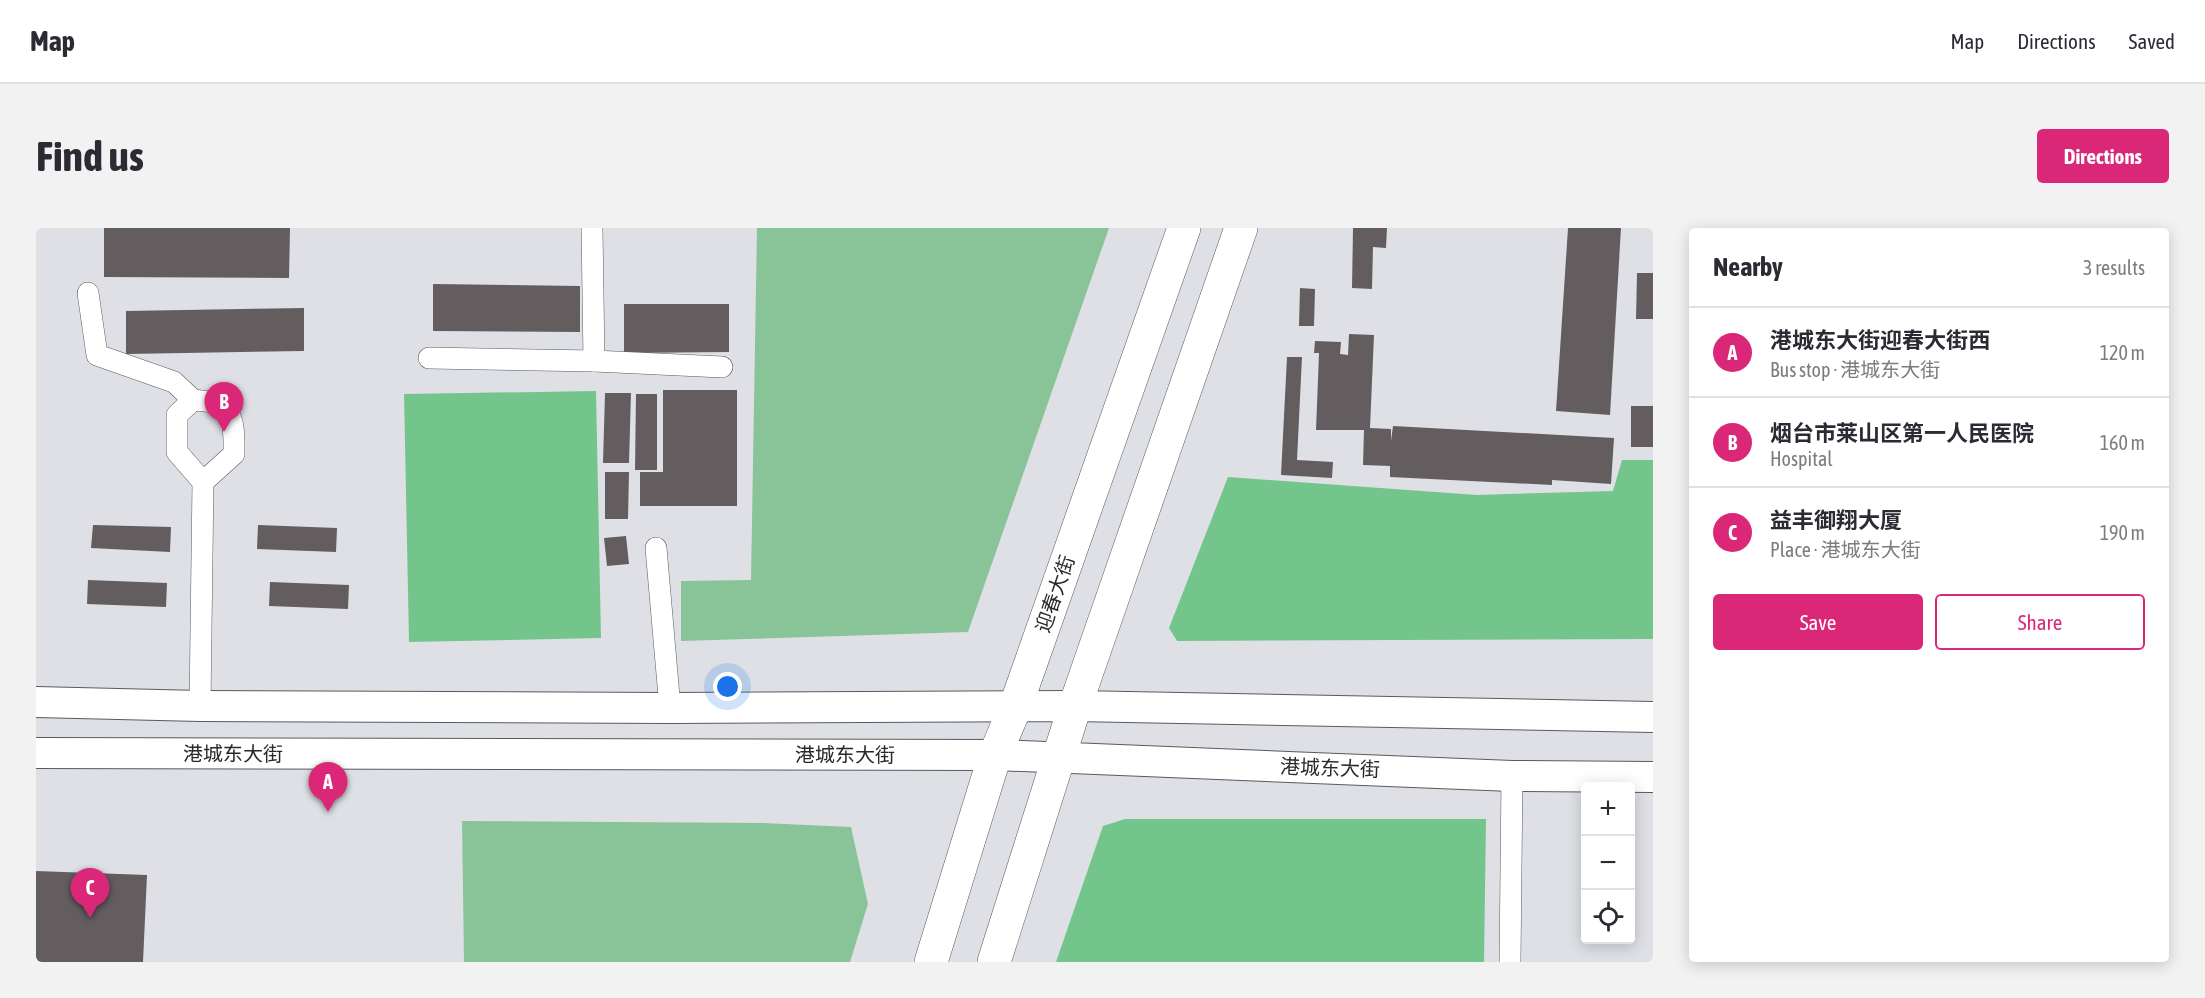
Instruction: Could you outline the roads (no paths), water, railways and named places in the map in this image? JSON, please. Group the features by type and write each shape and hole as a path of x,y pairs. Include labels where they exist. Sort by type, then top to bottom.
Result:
{"main road":[{"name":"迎春大街","path":"931,962 995,755 1016,705 1184,228"},
{"path":"994,962 1075,706 1241,228"},
{"path":"36,702 200,706 670,708 1016,705 1653,717"},
{"name":"港城东大街","path":"36,753 995,755 1512,776 1653,777"}],"street":[{"path":"592,228 594,361"},
{"path":"88,293 98,355 174,382 193,400 219,404 230,414 234,431 234,454 202,482"},
{"path":"429,358 594,361 722,367"},
{"path":"193,400 177,415 177,452 202,482 200,706"},
{"path":"656,548 670,708"},
{"path":"1510,962 1512,776"}],"place":[{"name":"烟台市莱山区第一人民医院","path":"224,432"},
{"name":"港城东大街迎春大街西","path":"328,812"},
{"name":"益丰御翔大厦","path":"90,918"}]}
